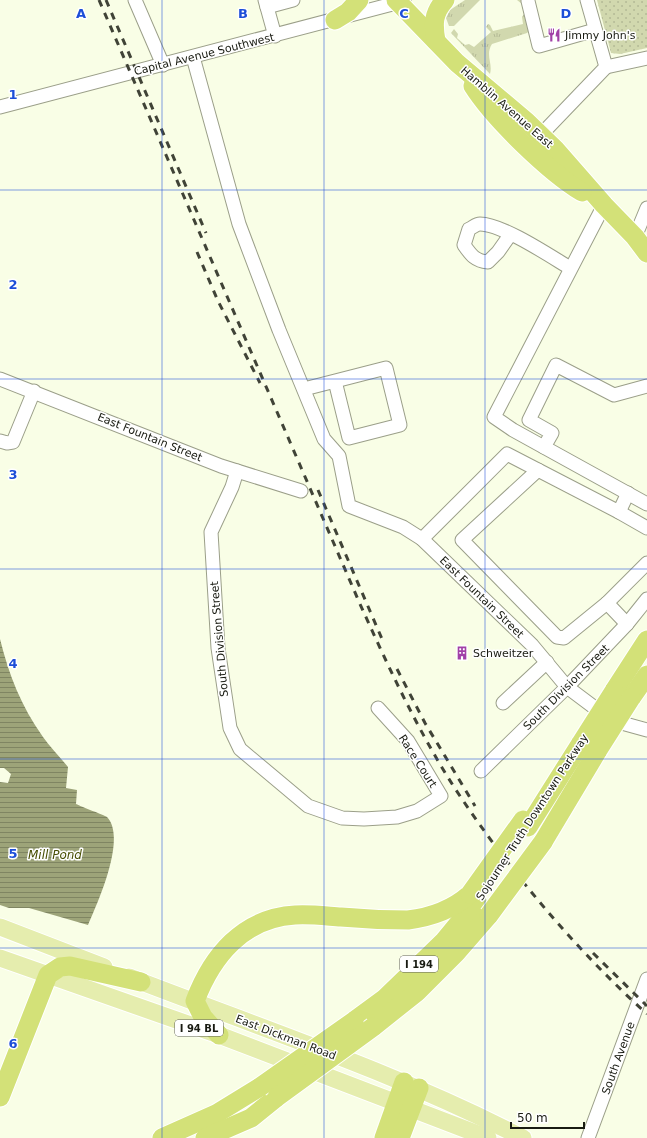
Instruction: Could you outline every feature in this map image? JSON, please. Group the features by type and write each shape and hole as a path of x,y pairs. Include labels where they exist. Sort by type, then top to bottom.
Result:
{"highway":[{"path":"335,20 348,12 359,0"},
{"path":"436,41 433,23 434,16 437,8 445,0"},
{"name":"Hamblin Avenue East","path":"401,1 457,63 535,142 604,205 647,253"},
{"name":"Sojourner Truth Downtown Parkway","path":"205,1138 251,1118 277,1097 373,1028 417,992 456,953 479,903 525,824 540,808 647,640"},
{"name":"Sojourner Truth Downtown Parkway","path":"162,1138 216,1114 260,1087 384,998 444,941 479,903 543,842 598,750 647,675"},
{"path":"219,1035 203,1017 195,1001 201,985 232,940 250,927 272,918 295,915 414,920 438,914 462,900 479,903"},
{"path":"0,1097 48,975 60,967 70,966 141,982"},
{"path":"384,1138 404,1105 412,1085"},
{"path":"400,1138 404,1105"},
{"path":"228,1138 251,1118"}],"main road":[{"name":"East Dickman Road","path":"0,927 412,1085 474,1113 523,1138"},
{"name":"East Dickman Road","path":"0,958 219,1035 488,1138"}],"street":[{"path":"135,0 163,65"},
{"path":"275,36 266,4 293,0"},
{"path":"587,0 606,67"},
{"name":"Capital Avenue Southwest","path":"0,107 275,36 401,1"},
{"path":"528,1 539,46 595,30"},
{"path":"192,57 239,224 304,389 335,381 386,368 400,425 349,438 335,381"},
{"path":"535,142 606,67 647,60"},
{"path":"604,205 494,417 513,430 647,504"},
{"path":"634,237 647,208"},
{"path":"510,235 570,268"},
{"path":"544,447 552,433 529,420 556,365 614,395 647,386"},
{"name":"East Fountain Street","path":"0,379 236,471 301,491"},
{"name":"East Fountain Street","path":"304,389 324,439 339,456 349,506 403,527 422,539 502,615 547,662 567,687 598,711 618,722 647,730"},
{"path":"0,441 7,443 14,442 34,392"},
{"path":"422,539 507,454 647,528"},
{"path":"538,470 462,540 557,637 564,638 572,634 607,603 647,563"},
{"name":"South Division Street","path":"236,471 232,487 211,532 218,648 230,728 240,749 308,806 342,818 364,819 397,817 417,811 441,796"},
{"path":"619,512 628,494"},
{"name":"South Division Street","path":"481,771 567,687 627,624 647,599"},
{"path":"607,603 627,624"},
{"path":"503,703 547,662"},
{"name":"Race Court","path":"378,708 408,741 441,796"},
{"name":"South Avenue","path":"588,1138 647,979"}],"green space":[{"path":"465,0 480,0 454,26 449,26 446,18 450,10"},
{"path":"517,0 522,0 529,31 527,33 492,44 489,52 491,66 490,74 451,33 454,29 458,34 457,38 465,45 469,44 474,47 491,32 486,27 488,24 493,31 523,24 522,17 524,14 522,4"},
{"path":"597,0 647,0 647,48 620,54 611,53"}],"water":[{"name":"Mill Pond","path":"0,639 7,665 28,714 46,741 68,767 66,788 77,790 76,804 107,817 112,827 114,840 109,870 88,925 29,908 9,908 0,905 0,782 8,783 11,774 4,768 0,768"}],"railway":[{"path":"99,0 360,604 415,720 454,787 497,848 568,935 620,989 647,1014"},
{"path":"106,0 206,233"},
{"path":"197,252 218,301 260,383"},
{"path":"318,490 382,639"},
{"path":"397,669 425,723 475,806"},
{"path":"593,953 647,1006"}],"place":[{"name":"Jimmy John's","path":"554,35"},
{"name":"Schweitzer","path":"462,653"}]}
